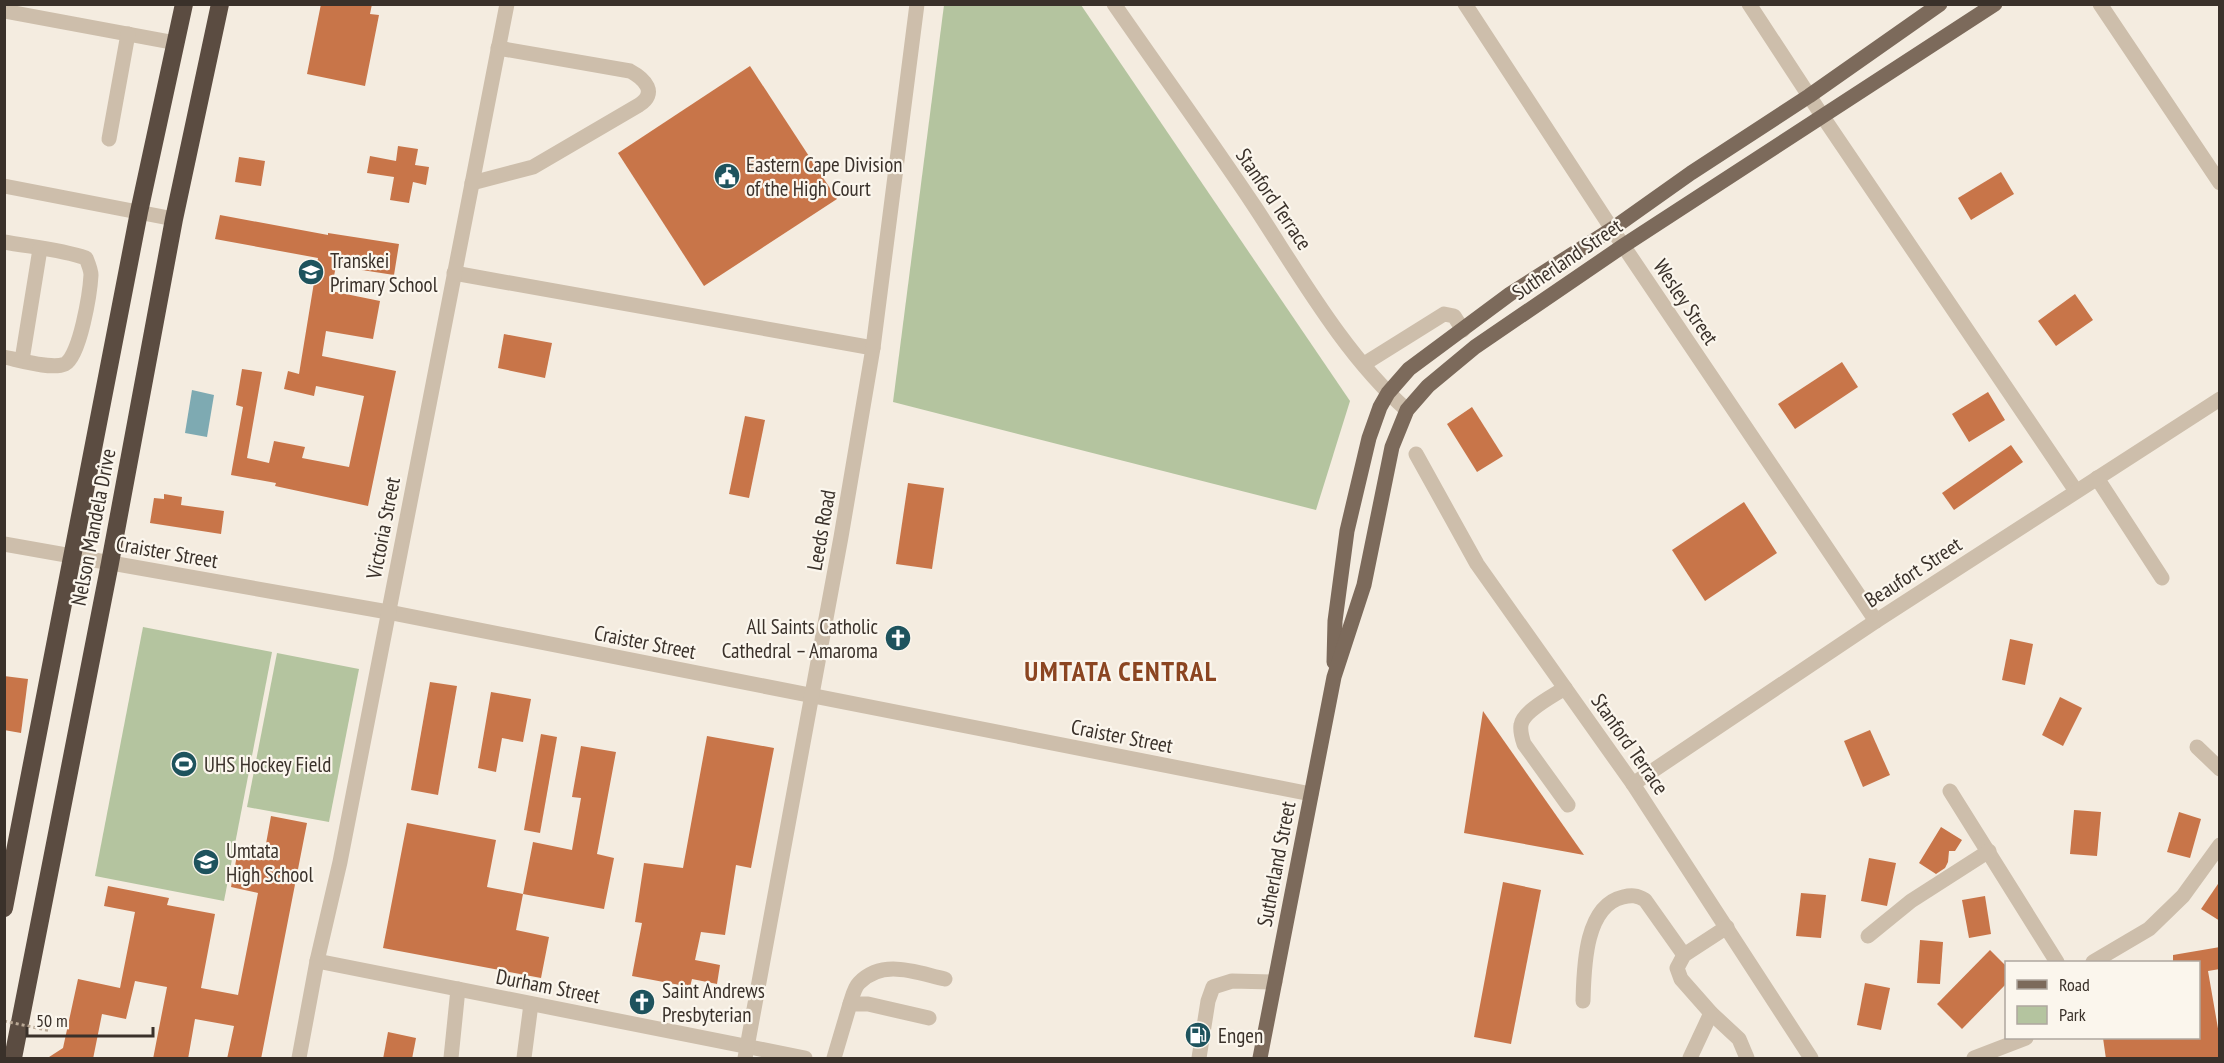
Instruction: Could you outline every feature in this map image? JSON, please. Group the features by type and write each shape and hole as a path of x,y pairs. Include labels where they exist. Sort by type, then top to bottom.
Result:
{"highway":[{"name":"Nelson Mandela Drive","path":"13,1059 110,563 174,219 220,4"},
{"name":"Nelson Mandela Drive","path":"5,903 139,212 183,5"}],"main road":[{"name":"Sutherland Street","path":"1334,678 1335,621 1347,531 1369,438 1380,407 1388,393 1409,369 1510,294 1612,229 1940,4"},
{"name":"Sutherland Street","path":"1260,1059 1334,678 1364,585 1392,447 1407,410 1428,386 1474,347 1623,246 1995,4"}],"street":[{"name":"Victoria Street","path":"299,1059 317,961 340,862 507,4"},
{"name":"Leeds Road","path":"746,1053 841,537 873,348 917,4"},
{"name":"Stanford Terrace","path":"1114,4 1241,186 1328,318 1388,393 1407,410"},
{"name":"Wesley Street","path":"1465,4 1623,246 1876,621"},
{"path":"1749,4 2076,491"},
{"path":"2100,4 2220,183"},
{"path":"4,11 176,43"},
{"path":"109,139 128,34"},
{"path":"472,183 533,167 646,101 650,92 648,85 630,71 498,48"},
{"path":"4,186 174,219"},
{"path":"4,242 69,252 86,258 91,273 79,338 71,359 64,365 49,365 4,357"},
{"path":"22,360 40,249"},
{"path":"454,273 873,348"},
{"path":"1364,364 1444,314 1454,316 1463,330"},
{"name":"Beaufort Street","path":"1633,784 1876,621 2220,399"},
{"name":"Stanford Terrace","path":"1416,454 1477,564 1633,784 1811,1059"},
{"path":"2097,478 2162,578"},
{"name":"Craister Street","path":"4,544 388,612 1311,794"},
{"path":"1565,688 1524,715 1521,732 1524,744 1568,805"},
{"path":"2197,747 2220,769"},
{"path":"1950,791 2056,961"},
{"path":"2096,961 2149,929 2182,896 2220,845"},
{"path":"1868,936 1911,901 1989,851"},
{"path":"1582,1001 1585,957 1590,936 1600,914 1614,900 1639,896 1645,900 1684,955"},
{"path":"1727,927 1684,955 1677,969 1681,979 1711,1013 1739,1039 1747,1059"},
{"name":"Durham Street","path":"317,961 531,1004 746,1053 805,1059"},
{"path":"834,1059 858,984 871,974 882,969 896,968 945,979"},
{"path":"1200,1059 1208,1001 1213,987 1232,981 1275,982"},
{"path":"451,1059 459,989"},
{"path":"524,1059 531,1004"},
{"path":"850,1004 868,1004 929,1018"},
{"path":"1690,1059 1711,1013"},
{"path":"1974,1059 2024,1039"}],"path":[{"path":"4,1021 51,1031"}],"green space":[{"path":"944,5 1081,5 1350,401 1316,510 893,402"},
{"name":"UHS Hockey Field","path":"143,627 272,652 224,901 95,876"},
{"path":"277,653 359,669 329,822 247,807"}],"water":[{"path":"192,390 214,395 207,437 185,433"}],"building":[{"path":"321,4 372,4 370,14 379,15 365,86 307,74"},
{"name":"Eastern Cape Division of the High Court","path":"750,66 837,199 704,286 618,153"},
{"path":"398,146 418,149 415,165 429,167 426,185 413,182 409,203 390,200 394,177 367,173 370,156 396,161"},
{"path":"239,157 265,161 261,186 235,182"},
{"path":"2001,172 2014,194 1971,220 1958,198"},
{"path":"220,215 328,235 328,233 399,244 394,275 336,266 331,291 380,301 373,339 326,331 322,356 396,371 368,506 275,486 276,483 231,475 243,407 236,405 242,369 262,372 247,458 269,463 274,441 305,447 302,458 349,467 364,396 316,386 314,396 284,389 288,371 299,374 318,258 215,239"},
{"path":"2075,294 2093,320 2056,346 2038,321"},
{"path":"504,334 552,343 545,378 498,368"},
{"path":"1842,362 1858,387 1795,429 1778,404"},
{"path":"1988,392 2005,420 1969,442 1952,414"},
{"path":"1472,407 1503,456 1477,472 1447,424"},
{"path":"745,416 765,420 749,498 729,494"},
{"path":"2011,445 2023,462 1954,510 1942,493"},
{"path":"908,483 944,488 932,569 896,564"},
{"path":"164,494 182,497 181,505 224,511 221,534 150,523 154,498 164,499"},
{"path":"1744,502 1777,553 1705,601 1672,550"},
{"path":"2010,639 2033,644 2025,685 2002,680"},
{"path":"4,676 28,679 21,733 4,730"},
{"path":"430,682 457,686 438,795 411,790"},
{"path":"491,692 531,699 523,742 502,738 496,772 478,768"},
{"path":"2060,697 2082,708 2063,746 2042,735"},
{"path":"1483,711 1584,855 1464,833"},
{"path":"1870,730 1890,775 1863,787 1844,741"},
{"path":"541,734 557,737 540,833 524,830"},
{"path":"707,736 774,748 751,868 736,865 725,935 701,932 695,960 720,965 717,984 692,979 690,987 632,976 642,923 635,922 644,863 683,868"},
{"path":"581,746 616,752 597,854 614,858 604,909 523,894 533,842 572,850 581,798 572,797"},
{"path":"2074,810 2101,812 2097,856 2070,854"},
{"path":"2179,812 2201,819 2190,858 2167,852"},
{"path":"271,816 307,823 261,1059 227,1059 234,1026 195,1019 188,1059 153,1059 167,987 135,981 126,1019 102,1014 93,1059 46,1059 63,1048 78,979 120,988 135,912 104,906 108,886 169,898 167,905 215,914 201,988 238,995 258,893 231,887 238,850 264,855"},
{"path":"407,823 496,840 487,887 523,894 516,930 549,937 541,978 383,948"},
{"path":"1941,827 1962,840 1955,851 1949,851 1945,868 1936,874 1919,863"},
{"path":"1869,858 1896,863 1887,906 1861,901"},
{"path":"2220,881 2220,921 2201,909"},
{"path":"1503,882 1541,890 1511,1044 1474,1037"},
{"path":"1801,893 1826,895 1821,938 1796,936"},
{"path":"1985,896 1991,934 1969,938 1962,900"},
{"path":"1920,940 1943,942 1940,984 1917,983"},
{"path":"2220,947 2220,969 2208,971 2220,1040 2220,1059 2106,1059 2103,1039 2200,1039 2200,961 2173,961 2173,955"},
{"path":"1990,950 2005,965 2005,985 1962,1029 1937,1004"},
{"path":"1865,983 1890,988 1881,1030 1857,1025"},
{"path":"388,1032 416,1038 412,1059 383,1059"}],"place":[{"name":"Eastern Cape Division of the High Court","path":"727,176"},
{"name":"Transkei Primary School","path":"311,272"},
{"name":"All Saints Catholic Cathedral – Amaroma","path":"898,638"},
{"name":"UHS Hockey Field","path":"184,764"},
{"name":"Umtata High School","path":"206,862"},
{"name":"Saint Andrews Presbyterian","path":"642,1002"},
{"name":"Engen","path":"1198,1035"}],"district":[{"name":"UMTATA CENTRAL","path":"1121,671"}]}
